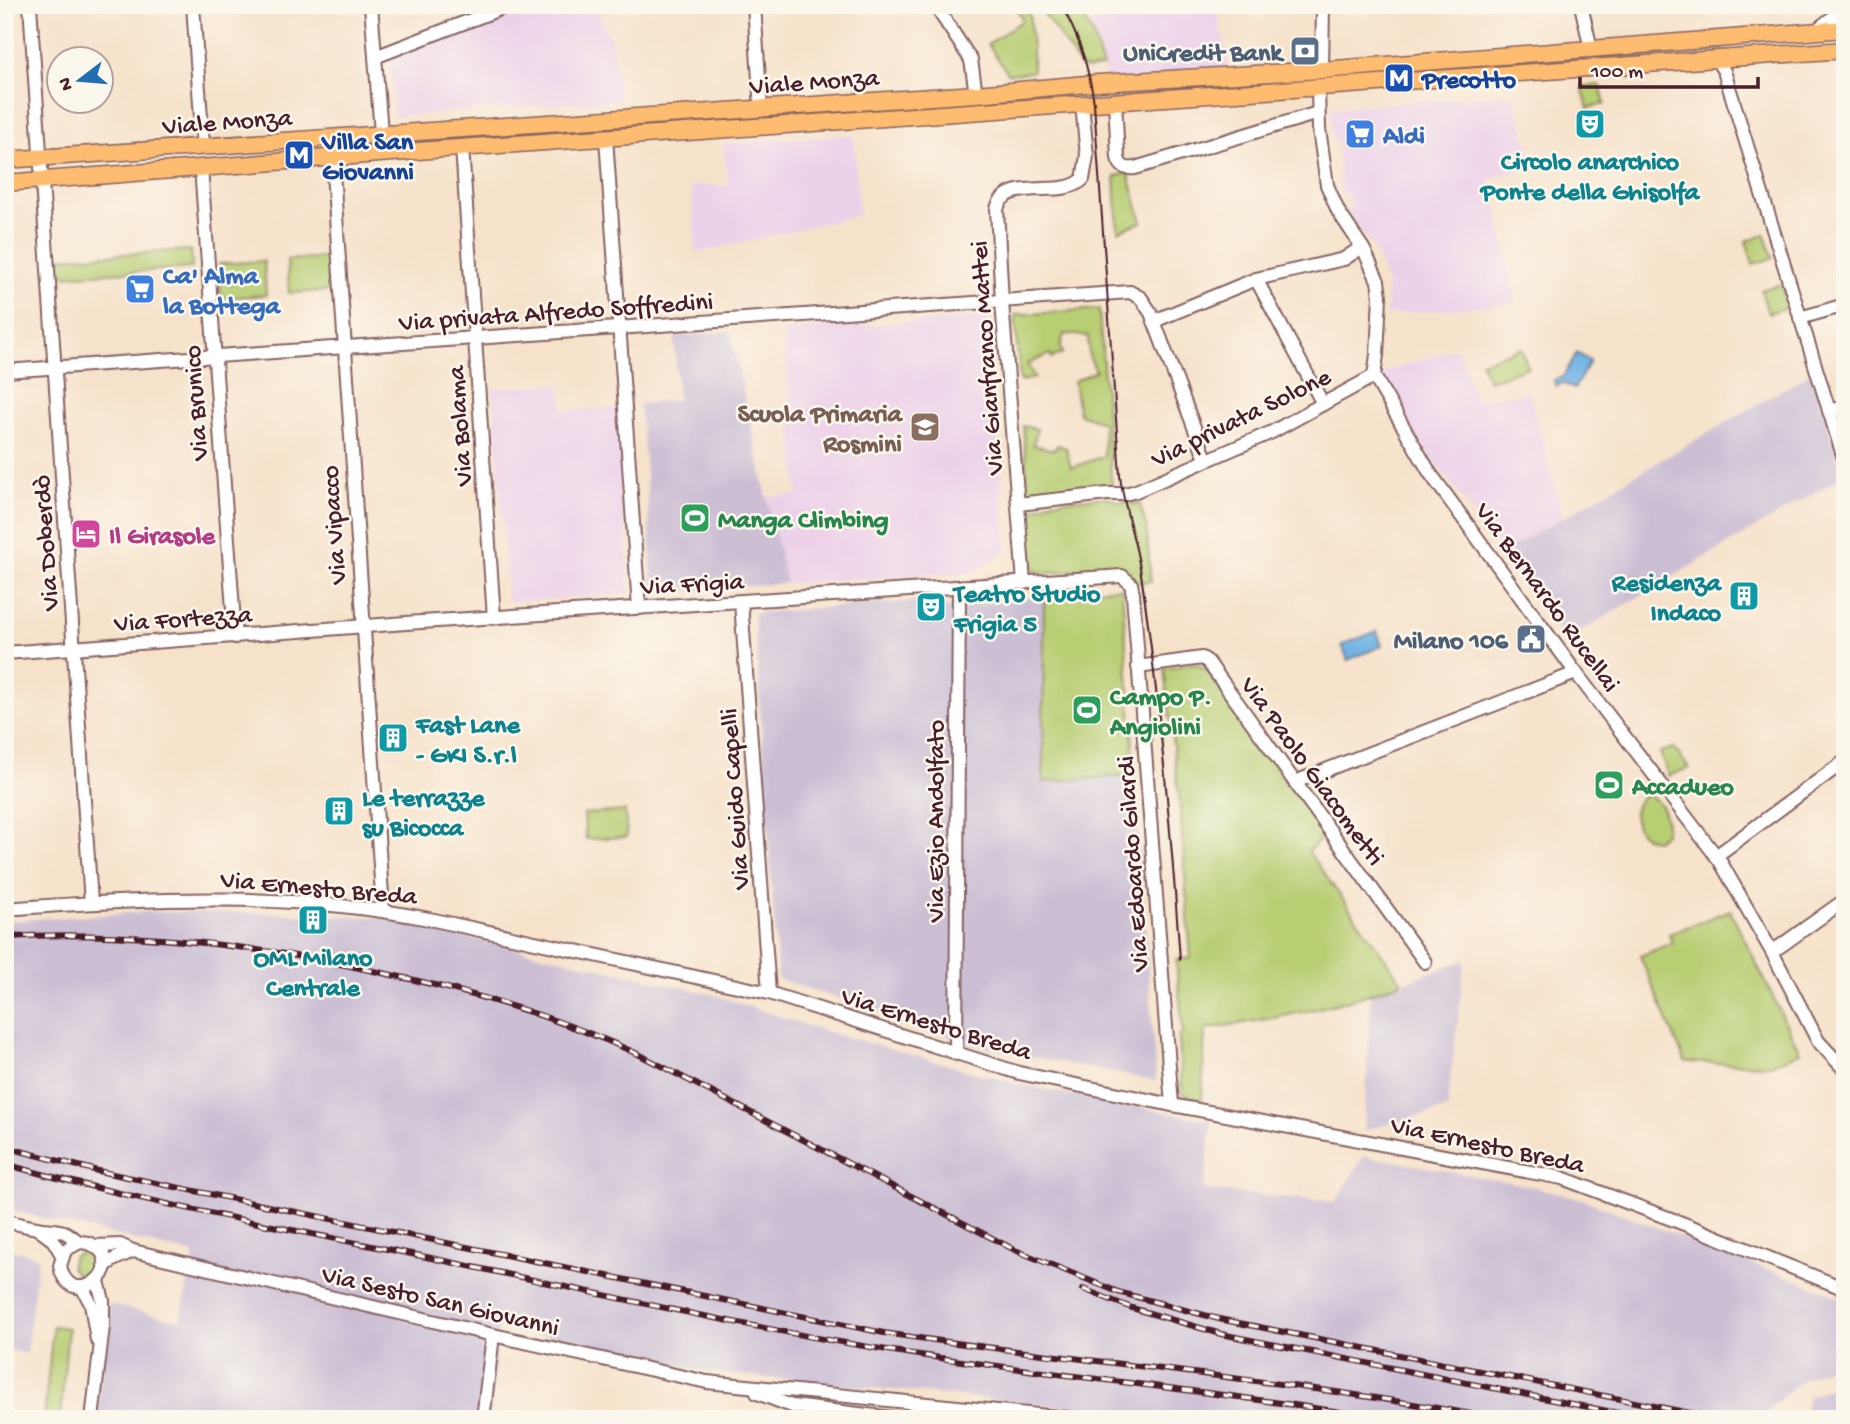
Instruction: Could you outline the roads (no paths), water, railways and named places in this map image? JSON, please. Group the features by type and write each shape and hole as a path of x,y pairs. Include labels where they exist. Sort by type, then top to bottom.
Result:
{"main road":[{"name":"Viale Monza","path":"5,160 1322,70 1845,29"},
{"path":"1591,49 1592,68"},
{"name":"Viale Monza","path":"5,183 462,147 1845,50"},
{"path":"1318,88 1322,70"},
{"path":"1081,85 1082,104"},
{"path":"381,133 382,153"},
{"name":"Via Vipacco","path":"330,137 332,157"}],"street":[{"path":"30,5 42,180"},
{"path":"193,5 203,146"},
{"path":"371,5 381,133"},
{"path":"375,57 510,5"},
{"path":"754,5 761,108"},
{"path":"935,5 971,60 976,94"},
{"path":"1322,5 1322,70"},
{"path":"1581,5 1591,49"},
{"path":"1815,31 1845,8"},
{"path":"1716,59 1724,71 1845,462"},
{"path":"1318,88 1323,164 1329,190 1338,211 1374,268 1380,290 1374,376"},
{"path":"1115,101 1118,158 1125,168 1135,168 1318,113"},
{"name":"Via Gianfranco Mattei","path":"1024,583 997,209 1001,200 1010,194 1066,188 1081,182 1086,170 1087,156 1082,104"},
{"path":"606,138 639,608"},
{"name":"Via Bolama","path":"462,147 494,618"},
{"name":"Via Vipacco","path":"332,157 383,910"},
{"name":"Via Brunico","path":"201,167 234,636"},
{"name":"Via Doberdò","path":"42,180 91,902"},
{"path":"1206,459 1154,321 1256,279 1344,259 1362,247"},
{"path":"1256,279 1323,404"},
{"name":"Via privata Alfredo Soffredini","path":"5,371 1130,292 1138,295 1147,304 1154,321"},
{"path":"1800,318 1845,305"},
{"name":"Via privata Solone","path":"1018,504 1125,494 1272,432 1374,376"},
{"name":"Via Bernardo Rucellai","path":"1374,376 1419,458 1576,673 1716,856 1772,952 1818,1041 1845,1070"},
{"path":"1829,411 1845,407"},
{"name":"Via Frigia","path":"364,626 1117,575 1127,579"},
{"name":"Via Edoardo Gilardi","path":"1127,579 1133,594 1172,1105"},
{"name":"Via Ezio Andolfato","path":"956,1054 958,587"},
{"name":"Via Guido Capelli","path":"741,602 769,993"},
{"name":"Via Fortezza","path":"5,653 364,626"},
{"name":"Via Paolo Giacometti","path":"1138,667 1185,660 1202,659 1208,662 1425,962"},
{"path":"1295,782 1576,673"},
{"path":"1716,856 1845,761"},
{"name":"Via Ernesto Breda","path":"5,909 91,902 183,899 274,901 383,910 769,993 1019,1073 1172,1105 1562,1178 1842,1286"},
{"path":"1772,952 1845,900"},
{"name":"Via Sesto San Giovanni","path":"5,1221 67,1234 96,1247 114,1245 492,1335 707,1382 854,1398 946,1413 1078,1419"},
{"path":"37,1228 53,1240 62,1255"},
{"path":"80,1242 69,1247 62,1255 60,1266 64,1276 72,1284 82,1287 98,1281"},
{"path":"92,1419 104,1315 98,1281 104,1266 103,1255 96,1247"},
{"path":"104,1266 133,1251"},
{"path":"82,1287 91,1304 99,1351"},
{"path":"483,1419 492,1335"},
{"name":"Via Sesto San Giovanni","path":"740,1387 792,1406 836,1415 900,1419"},
{"path":"836,1415 838,1403 854,1398"}],"water":[{"path":"1577,353 1590,361 1574,389 1563,383 1556,386 1554,380 1563,377"},
{"path":"1377,631 1382,646 1348,660 1342,645"}],"tram line":[{"path":"1061,5 1082,52 1094,103 1120,476 1141,574 1154,670 1180,960"}],"railway":[{"path":"5,937 100,936 239,947 332,962 479,996 576,1028 640,1055 1015,1250 1118,1292 1219,1319 1720,1419"},
{"path":"5,1147 98,1171 884,1333 1345,1393 1498,1419"},
{"path":"5,1164 217,1215 782,1331 960,1361 1261,1400 1381,1419"},
{"path":"1083,1289 1132,1308 1221,1334 1648,1419"}],"place":[{"name":"UniCredit Bank","path":"1305,51"},
{"name":"Precotto","path":"1399,78"},
{"name":"Circolo anarchico Ponte della Ghisolfa","path":"1590,124"},
{"name":"Aldi","path":"1360,134"},
{"name":"Villa San Giovanni","path":"299,155"},
{"name":"Ca' Alma la Bottega","path":"140,289"},
{"name":"Scuola Primaria Rosmini","path":"925,427"},
{"name":"Manga Climbing","path":"695,518"},
{"name":"Il Girasole","path":"86,534"},
{"name":"Residenza Indaco","path":"1744,596"},
{"name":"Teatro Studio Frigia 5","path":"931,607"},
{"name":"Milano 106","path":"1531,639"},
{"name":"Campo P. Angiolini","path":"1087,710"},
{"name":"Fast Lane - GKI S.r.l","path":"393,738"},
{"name":"Accadueo","path":"1609,785"},
{"name":"Le terrazze su Bicocca","path":"339,811"},
{"name":"OML Milano Centrale","path":"313,920"}]}
